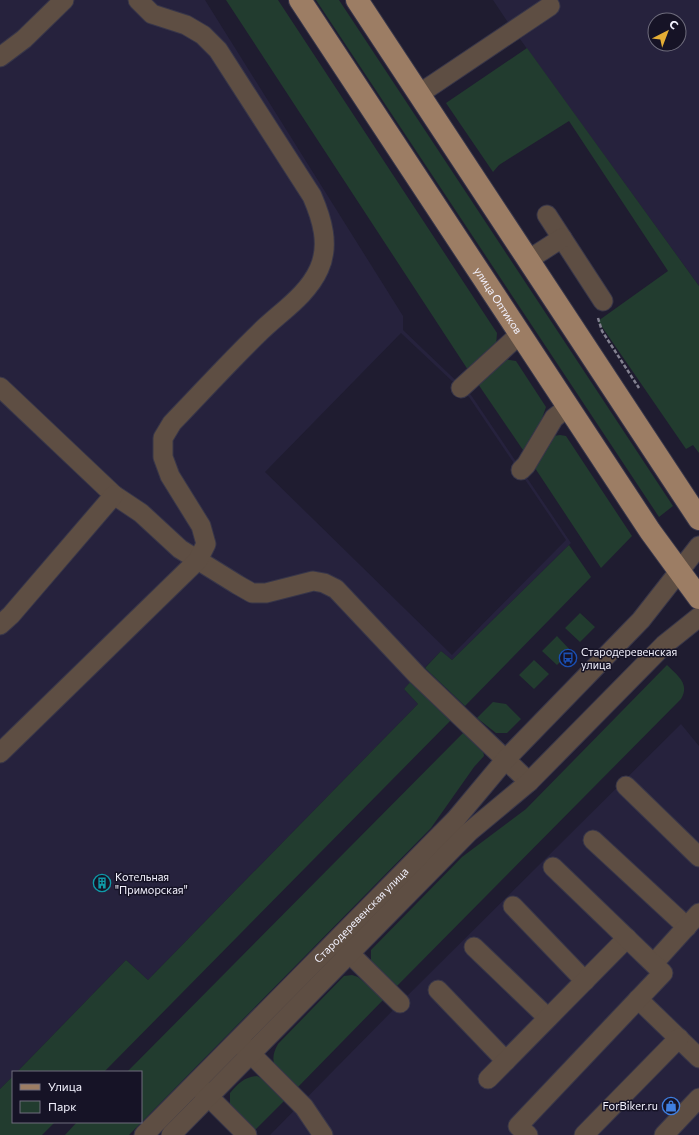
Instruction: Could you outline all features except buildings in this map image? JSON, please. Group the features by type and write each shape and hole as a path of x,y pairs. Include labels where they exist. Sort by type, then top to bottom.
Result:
{"main road":[{"name":"улица Оптиков","path":"300,0 650,531 699,598"},
{"path":"356,0 699,519"}],"street":[{"path":"0,57 24,39 64,0"},
{"path":"0,753 198,560 206,544 201,526 170,476 163,457 163,438 172,422 258,333 304,292 319,269 324,244 322,219 312,196 218,50 203,35 186,25 152,14 138,0"},
{"path":"419,94 550,6"},
{"path":"547,215 603,301"},
{"path":"528,260 562,238"},
{"path":"461,388 520,334"},
{"path":"0,387 114,495 141,513 180,549 252,593 266,593 313,581 324,583 336,589 417,675 529,782"},
{"path":"521,470 526,465 554,418 568,407"},
{"path":"0,625 11,615 114,495"},
{"name":"Стародеревенская улица","path":"144,1135 455,820 506,759 641,620 699,546"},
{"name":"Стародеревенская улица","path":"171,1135 469,832 529,782 664,645 699,617"},
{"path":"626,786 699,857"},
{"path":"593,840 687,928"},
{"path":"528,1135 518,1126 663,973 552,867"},
{"path":"513,906 585,981"},
{"path":"654,964 699,913"},
{"path":"488,1079 627,938"},
{"path":"336,941 400,1003"},
{"path":"474,947 548,1018"},
{"path":"438,990 506,1061"},
{"path":"638,999 699,1058"},
{"path":"584,1135 678,1038"},
{"path":"238,1040 304,1107 323,1135"},
{"path":"195,1084 247,1135"},
{"path":"664,1135 699,1098"}],"path":[{"path":"603,301 597,314 602,331 640,388"}],"shaded area":[{"path":"0,0 205,0 403,316 403,330 471,395 571,543 452,660 441,651 404,689 418,704 148,980 126,960 18,1071 12,1071 12,1077 0,1089","holes":["401,333 469,397 566,540 452,655 265,472"]},
{"path":"493,0 699,0 699,286 507,21"},
{"path":"681,724 699,746 699,1135 270,1135 400,1003"}],"green space":[{"path":"226,0 278,0 497,333 496,346 470,373"},
{"path":"316,0 339,0 673,506 659,517"},
{"path":"527,48 699,286 699,453 693,445 686,449 598,321 668,271 569,121 499,165 493,172 446,103"},
{"path":"503,359 516,361 546,407 536,436 525,453 476,381"},
{"path":"554,436 566,436 632,536 601,568 533,465"},
{"path":"569,545 591,577 465,706 425,668 441,651 452,660"},
{"path":"580,613 595,627 580,642 565,628"},
{"path":"557,636 571,651 557,665 542,651"},
{"path":"534,660 549,674 534,689 519,675"},
{"path":"667,665 682,680 684,689 681,699 395,988 371,964 371,950 462,857 526,809"},
{"path":"412,680 453,718 105,1071 18,1071 126,960 148,980 418,704 404,689"},
{"path":"493,702 506,704 521,719 507,733 496,733 477,718"},
{"path":"465,731 483,750 484,756 474,767 431,828 142,1122 142,1071 128,1071"},
{"path":"352,975 358,977 384,999 297,1088 277,1069 274,1064 274,1052 278,1044 344,976"},
{"path":"257,1076 263,1079 285,1100 255,1130 230,1104 230,1093 245,1079"},
{"path":"12,1077 12,1123 54,1123 42,1135 0,1135 0,1089"},
{"path":"76,1123 141,1123 129,1135 65,1135"}],"place":[{"name":"Стародеревенская улица","path":"568,658"},
{"name":"Котельная \"Приморская\"","path":"102,883"},
{"name":"ForBiker.ru","path":"671,1106"}]}
